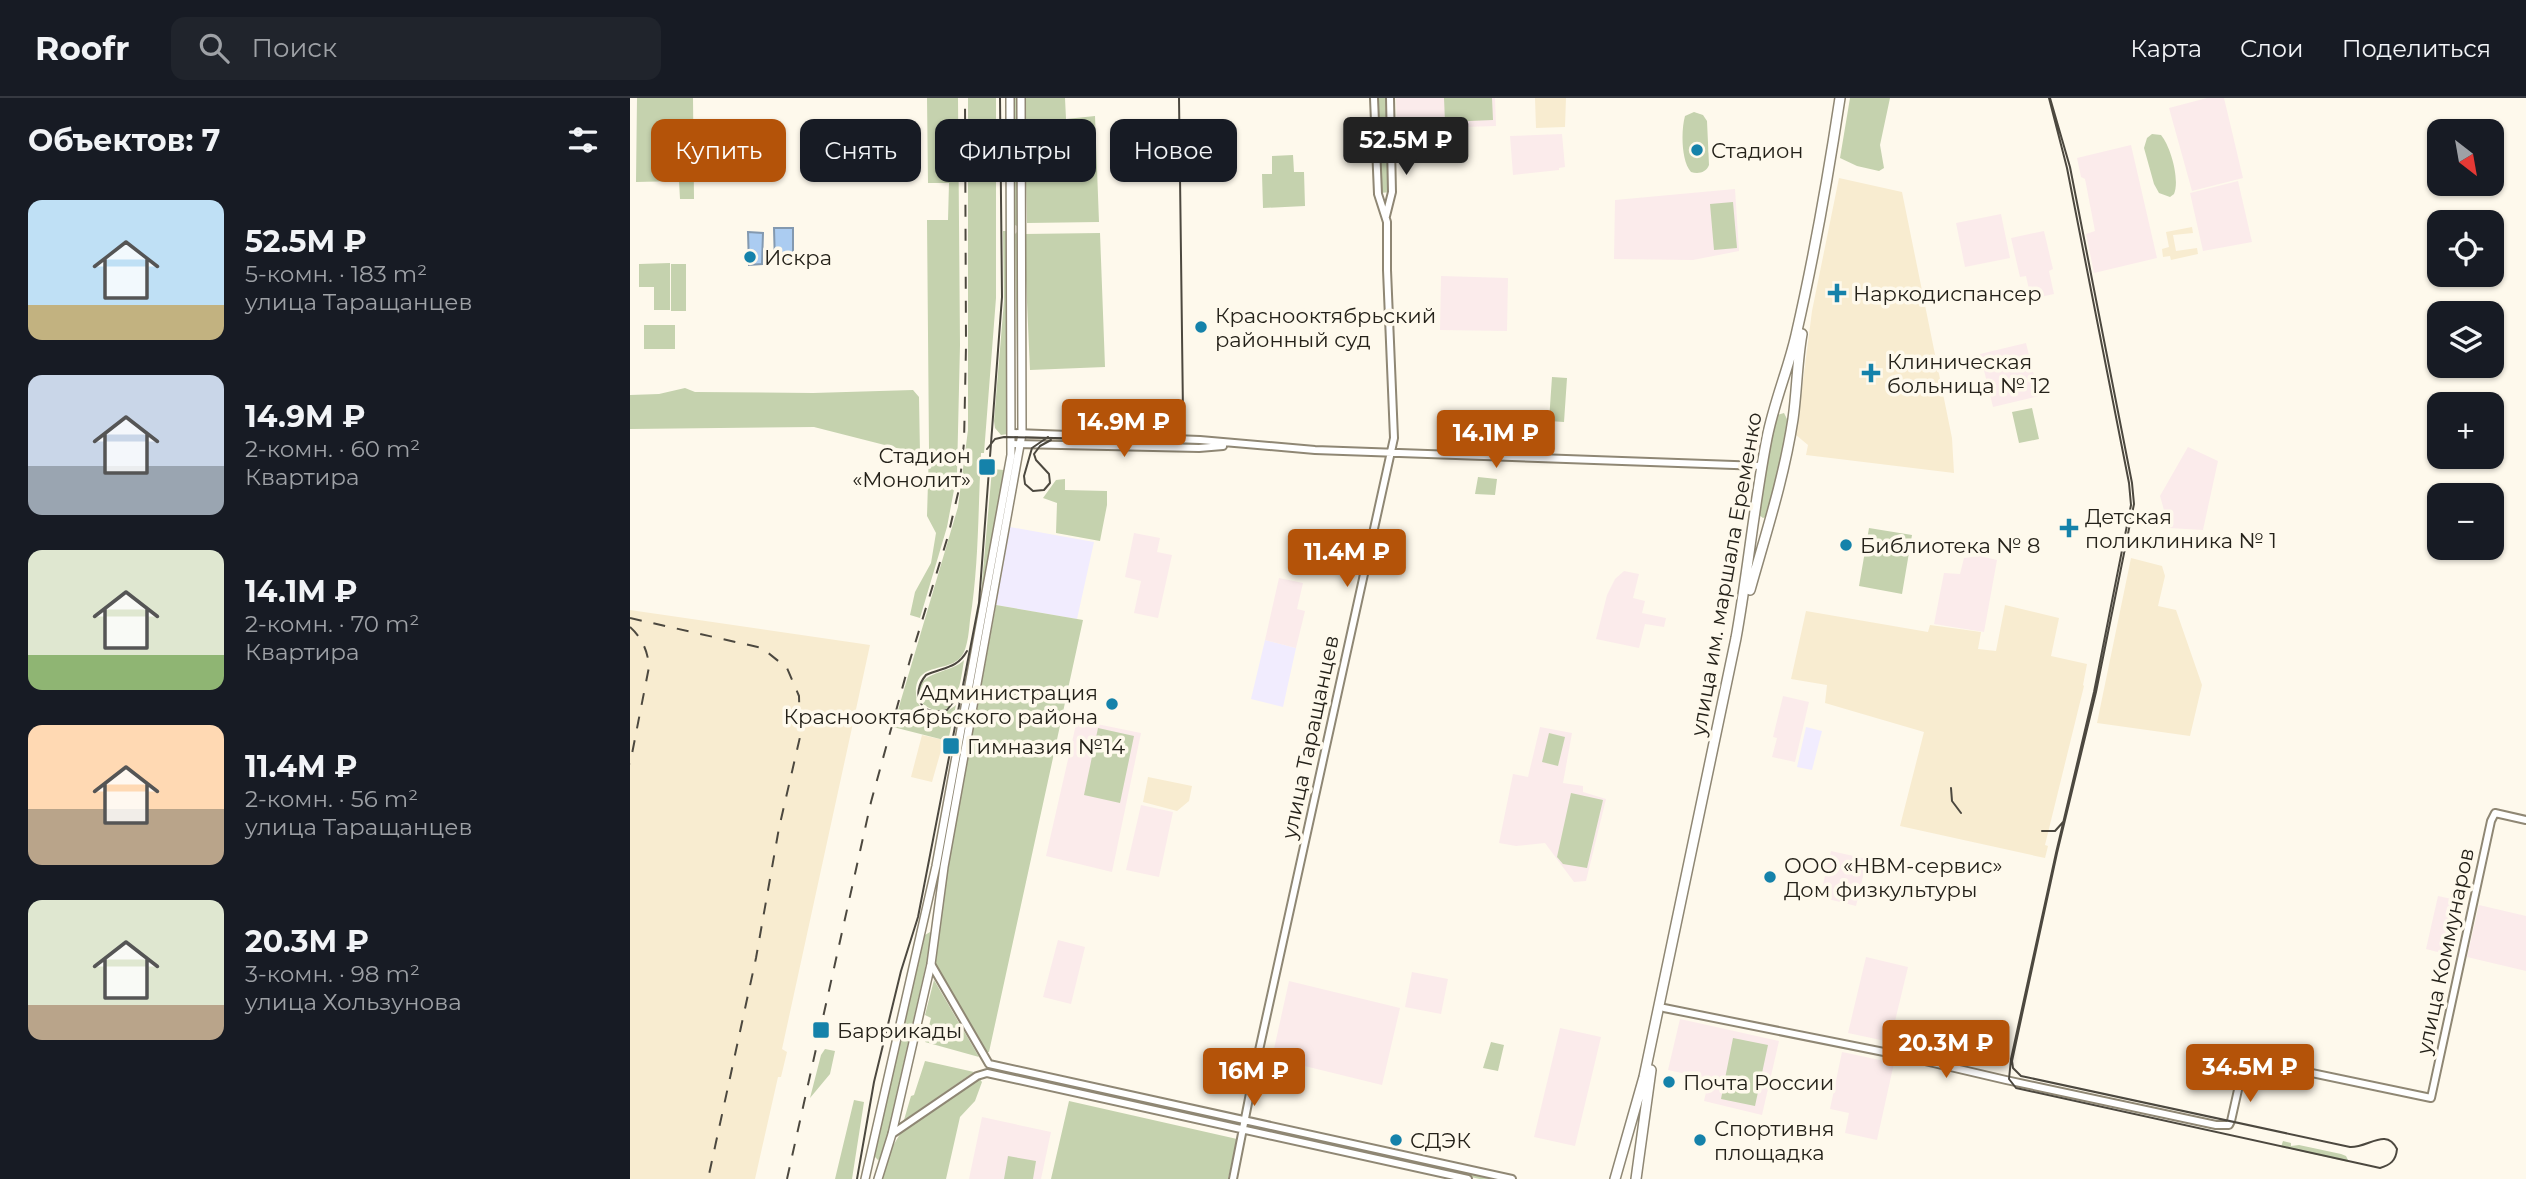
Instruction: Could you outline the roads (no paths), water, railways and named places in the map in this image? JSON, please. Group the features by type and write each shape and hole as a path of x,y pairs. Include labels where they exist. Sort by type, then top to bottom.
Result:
{"highway":[{"name":"улица им. маршала Еременко","path":"1615,1179 1644,1077 1736,638 1746,587 1753,514 1772,412 1796,337 1829,170 1840,98"},
{"name":"улица им. маршала Еременко","path":"1636,1179 1650,1075 1750,589 1773,515 1793,419 1801,337 1846,98"},
{"path":"1772,412 1783,409 1793,419"},
{"path":"1753,514 1761,522 1767,521 1773,515"},
{"path":"1620,1158 1629,1154 1640,1162"}],"main road":[{"path":"878,1179 892,1134 931,964 944,867 1016,443 1013,433 1010,98"},
{"path":"865,1179 936,866 1016,443 1022,434 1021,98"},
{"path":"1011,229 1021,229"},
{"path":"919,933 925,929 932,930 936,935"},
{"path":"869,1160 872,1164 883,1163"}],"street":[{"name":"улица Таращанцев","path":"1374,98 1378,194 1386,216"},
{"name":"улица Таращанцев","path":"1233,1179 1394,438 1386,216 1392,192 1390,98"},
{"path":"1013,433 1200,440 1232,445 1762,466"},
{"path":"1016,443 1199,448 1232,445"},
{"name":"улица Коммунаров","path":"1664,1008 1899,1055 2223,1126 2228,1125 2234,1111 2242,1072 2250,1064 2264,1063 2431,1098 2491,821 2495,813 2526,820"},
{"path":"931,964 989,1064 1512,1179"},
{"path":"892,1134 977,1076 987,1073 1468,1179"},
{"path":"1373,1158 1376,1149"}],"water":[{"name":"Искра","path":"774,228 793,228 793,263 775,264"},
{"name":"Искра","path":"748,232 763,233 762,264 749,265"}],"tram line":[{"path":"857,1179 874,1082 901,971 918,917 979,603 1002,297 1000,98"},
{"path":"987,449 995,439 1004,437 1156,440 1169,432 1183,413 1179,98"},
{"path":"2049,98 2067,168 2129,483 2131,505 2094,692 2056,853 2011,1059 2009,1079 2016,1088 2380,1168 2392,1162 2395,1157 2397,1149 2388,1140 2376,1140 2350,1147 2021,1076 2013,1068 2012,1061 2057,853 2096,692 2134,504 2070,167 2050,98"},
{"path":"1048,437 1032,448 1024,476 1025,484 1033,491 1044,490 1050,483 1049,474 1034,454 1040,446 1051,440"},
{"path":"959,695 947,710 938,712 924,707 918,697 921,682 926,675 954,664 967,651"},
{"path":"1951,788 1952,801 1961,813"},
{"path":"2042,831 2055,831 2064,821"}],"railway":[{"path":"787,1179 871,802 948,536 959,489 964,443 966,346 965,98"},
{"path":"630,618 762,648 787,668 799,696 800,737 708,1179"},
{"path":"630,627 644,645 649,667 630,764"}],"place":[{"name":"Стадион","path":"1697,150"},
{"name":"Искра","path":"750,257"},
{"name":"Наркодиспансер","path":"1837,293"},
{"name":"Краснооктябрьский районный суд","path":"1201,327"},
{"name":"Клиническая больница № 12","path":"1871,373"},
{"name":"Стадион «Монолит»","path":"987,467"},
{"name":"Детская поликлиника № 1","path":"2069,528"},
{"name":"Библиотека № 8","path":"1846,545"},
{"name":"Администрация Краснооктябрьского района","path":"1112,704"},
{"name":"Гимназия №14","path":"951,746"},
{"name":"ООО «НВМ-сервис» Дом физкультуры","path":"1770,877"},
{"name":"Баррикады","path":"821,1030"},
{"name":"Почта России","path":"1669,1082"},
{"name":"СДЭК","path":"1396,1140"},
{"name":"Спортивня площадка","path":"1700,1140"}]}
